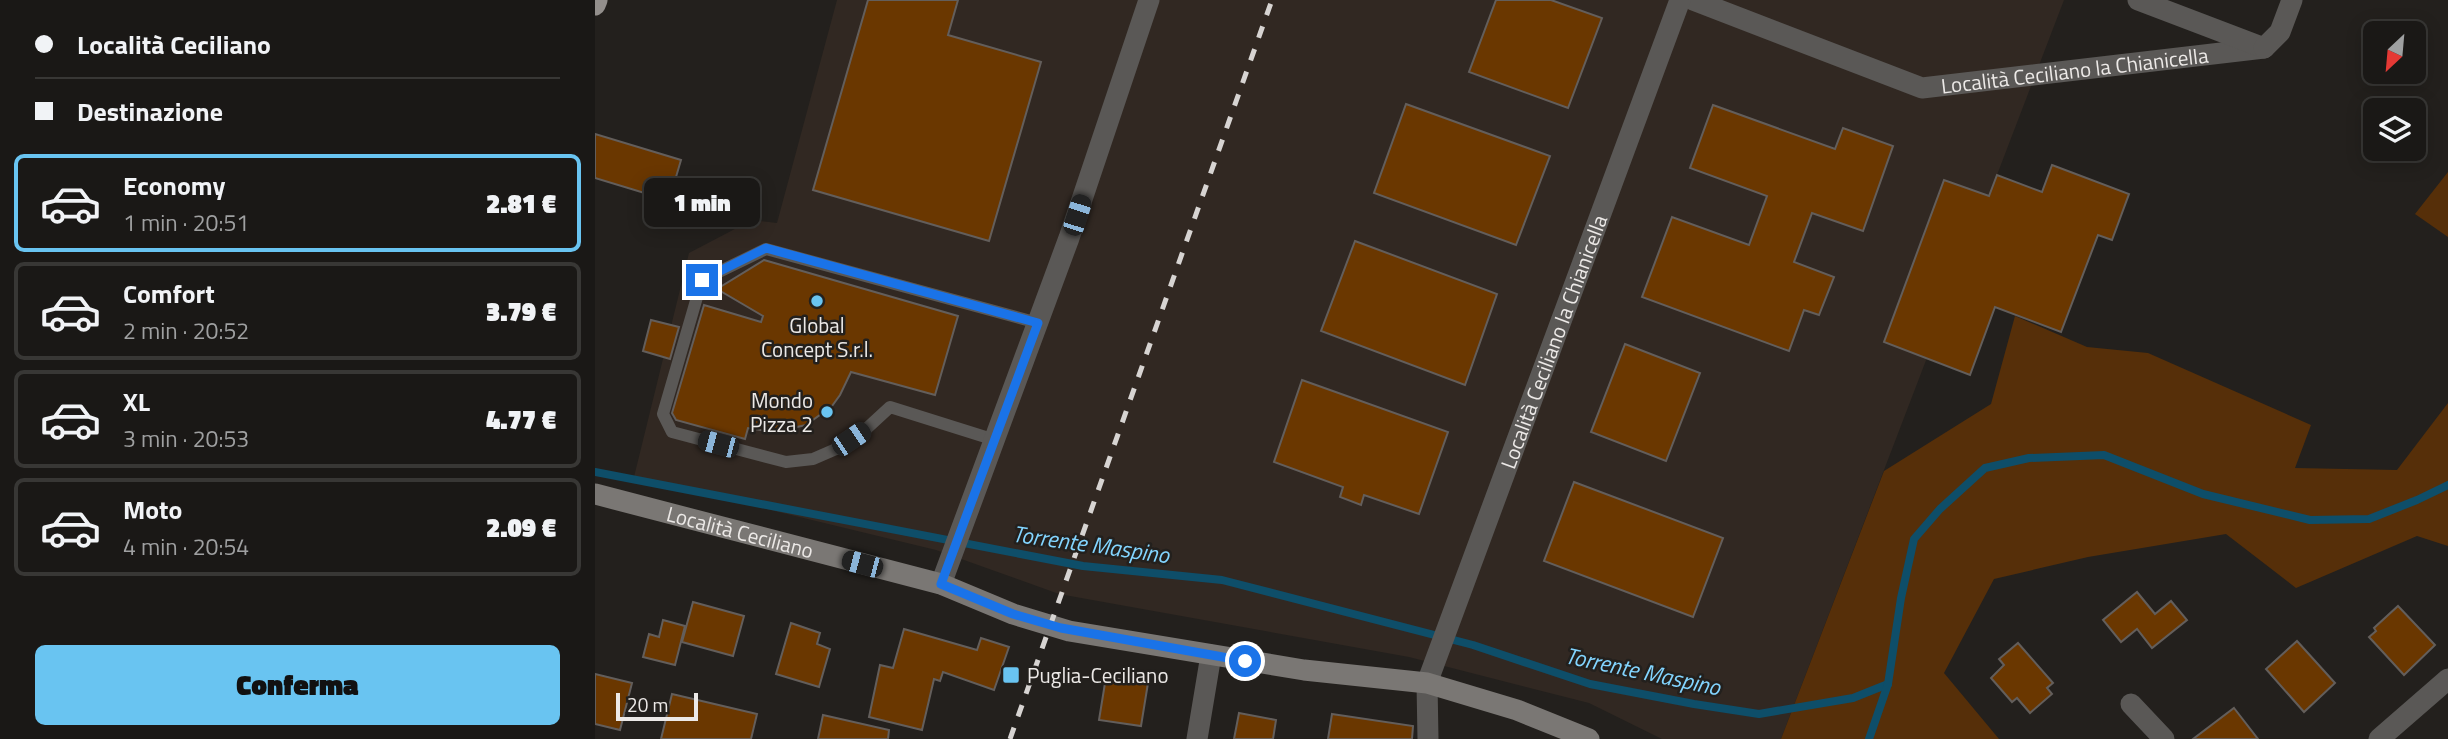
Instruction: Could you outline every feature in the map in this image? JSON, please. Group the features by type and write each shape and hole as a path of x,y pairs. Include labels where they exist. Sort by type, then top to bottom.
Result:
{"main road":[{"path":"595,5 597,0"}],"street":[{"path":"941,584 1069,238 1149,0"},
{"name":"Località Ceciliano la Chianicella","path":"1427,683 1680,0"},
{"name":"Località Ceciliano la Chianicella","path":"1693,0 1922,88 2264,48"},
{"path":"2138,0 2264,48 2280,32 2292,0"},
{"name":"Località Ceciliano","path":"595,494 941,584 1013,614 1061,628 1304,670 1427,683 1517,710 1589,739"},
{"path":"1196,739 1211,655"},
{"path":"2379,739 2448,679"},
{"path":"1427,683 1428,739"},
{"path":"2131,704 2164,739"}],"lane":[{"path":"995,440 890,407 865,430 836,449 813,459 786,463 672,432 663,414 702,280 766,248 1038,323"}],"shaded area":[{"path":"837,0 2064,0 1781,739 1662,739 1589,703 1409,657 1059,594 936,550 634,477 689,253 752,220 777,223"},
{"path":"2448,172 2448,237 2415,214"},
{"path":"2015,316 2087,347 2148,353 2311,425 2295,468 2397,470 2448,403 2448,546 2417,536 2296,588 2226,534 2088,557 1994,579 1944,673 1999,739 1781,739 1884,471 1991,404"}],"building":[{"path":"868,0 958,0 948,35 1041,62 989,241 813,190"},
{"path":"1496,0 1551,0 1602,18 1568,108 1469,72"},
{"path":"1406,104 1550,156 1516,245 1374,193"},
{"path":"1713,105 1835,149 1843,128 1893,146 1863,231 1812,213 1794,262 1834,277 1819,315 1804,310 1789,351 1642,297 1672,217 1749,245 1767,196 1690,168"},
{"path":"595,134 681,160 671,194 653,188 651,195 595,178"},
{"path":"2052,165 2129,194 2112,240 2098,235 2061,332 1995,307 1970,375 1884,342 1944,180 1989,196 1997,175 2042,192"},
{"path":"1355,241 1497,294 1465,385 1321,331"},
{"path":"764,260 958,316 935,395 851,372 832,406 806,425 774,432 748,428 745,439 676,420 672,413 704,305 761,322 763,316 717,289"},
{"path":"651,320 679,327 670,359 643,351"},
{"path":"1625,344 1700,373 1666,461 1591,432"},
{"path":"1302,380 1448,432 1419,514 1364,495 1361,505 1340,497 1343,487 1274,462"},
{"path":"1574,482 1723,538 1693,617 1544,561"},
{"path":"2137,592 2155,614 2171,601 2187,620 2152,648 2137,629 2121,642 2103,620"},
{"path":"693,602 744,616 733,656 682,642"},
{"path":"2398,606 2435,645 2404,675 2369,637 2376,631 2374,628"},
{"path":"663,620 685,626 675,665 643,657 649,634 659,637"},
{"path":"791,623 820,633 817,644 830,649 819,687 776,674"},
{"path":"904,629 977,650 981,638 1009,647 994,690 943,672 940,681 934,679 922,730 869,717 880,665 893,668"},
{"path":"2297,641 2335,683 2304,712 2266,669"},
{"path":"2018,643 2053,683 2047,688 2052,694 2030,713 2017,698 2012,702 1991,678 2004,665 1999,659"},
{"path":"595,674 632,683 620,730 595,724"},
{"path":"1106,677 1148,683 1141,726 1099,720"},
{"path":"672,694 757,714 751,739 661,739"},
{"path":"2234,708 2258,739 2193,739"},
{"path":"1239,713 1276,720 1273,739 1234,739"},
{"path":"1332,714 1413,726 1412,739 1328,739"},
{"path":"823,715 889,730 888,739 818,739"}],"waterway":[{"name":"Torrente Maspino","path":"1869,739 1888,684 1901,598 1914,539 1940,509 1985,468 2029,458 2104,455 2203,494 2310,520 2369,519 2448,485"},
{"name":"Torrente Maspino","path":"595,472 1083,566 1222,580 1473,645 1590,684 1694,704 1759,714 1853,698 1888,684"}],"railway":[{"path":"1010,739 1272,0"}],"place":[{"name":"Global Concept S.r.l.","path":"817,301"},
{"name":"Mondo Pizza 2","path":"827,412"},
{"name":"Puglia-Ceciliano","path":"1011,675"}],"route":[{"path":"702,280 766,248 1038,323 941,584 1013,614 1069,631 1245,661"}]}
